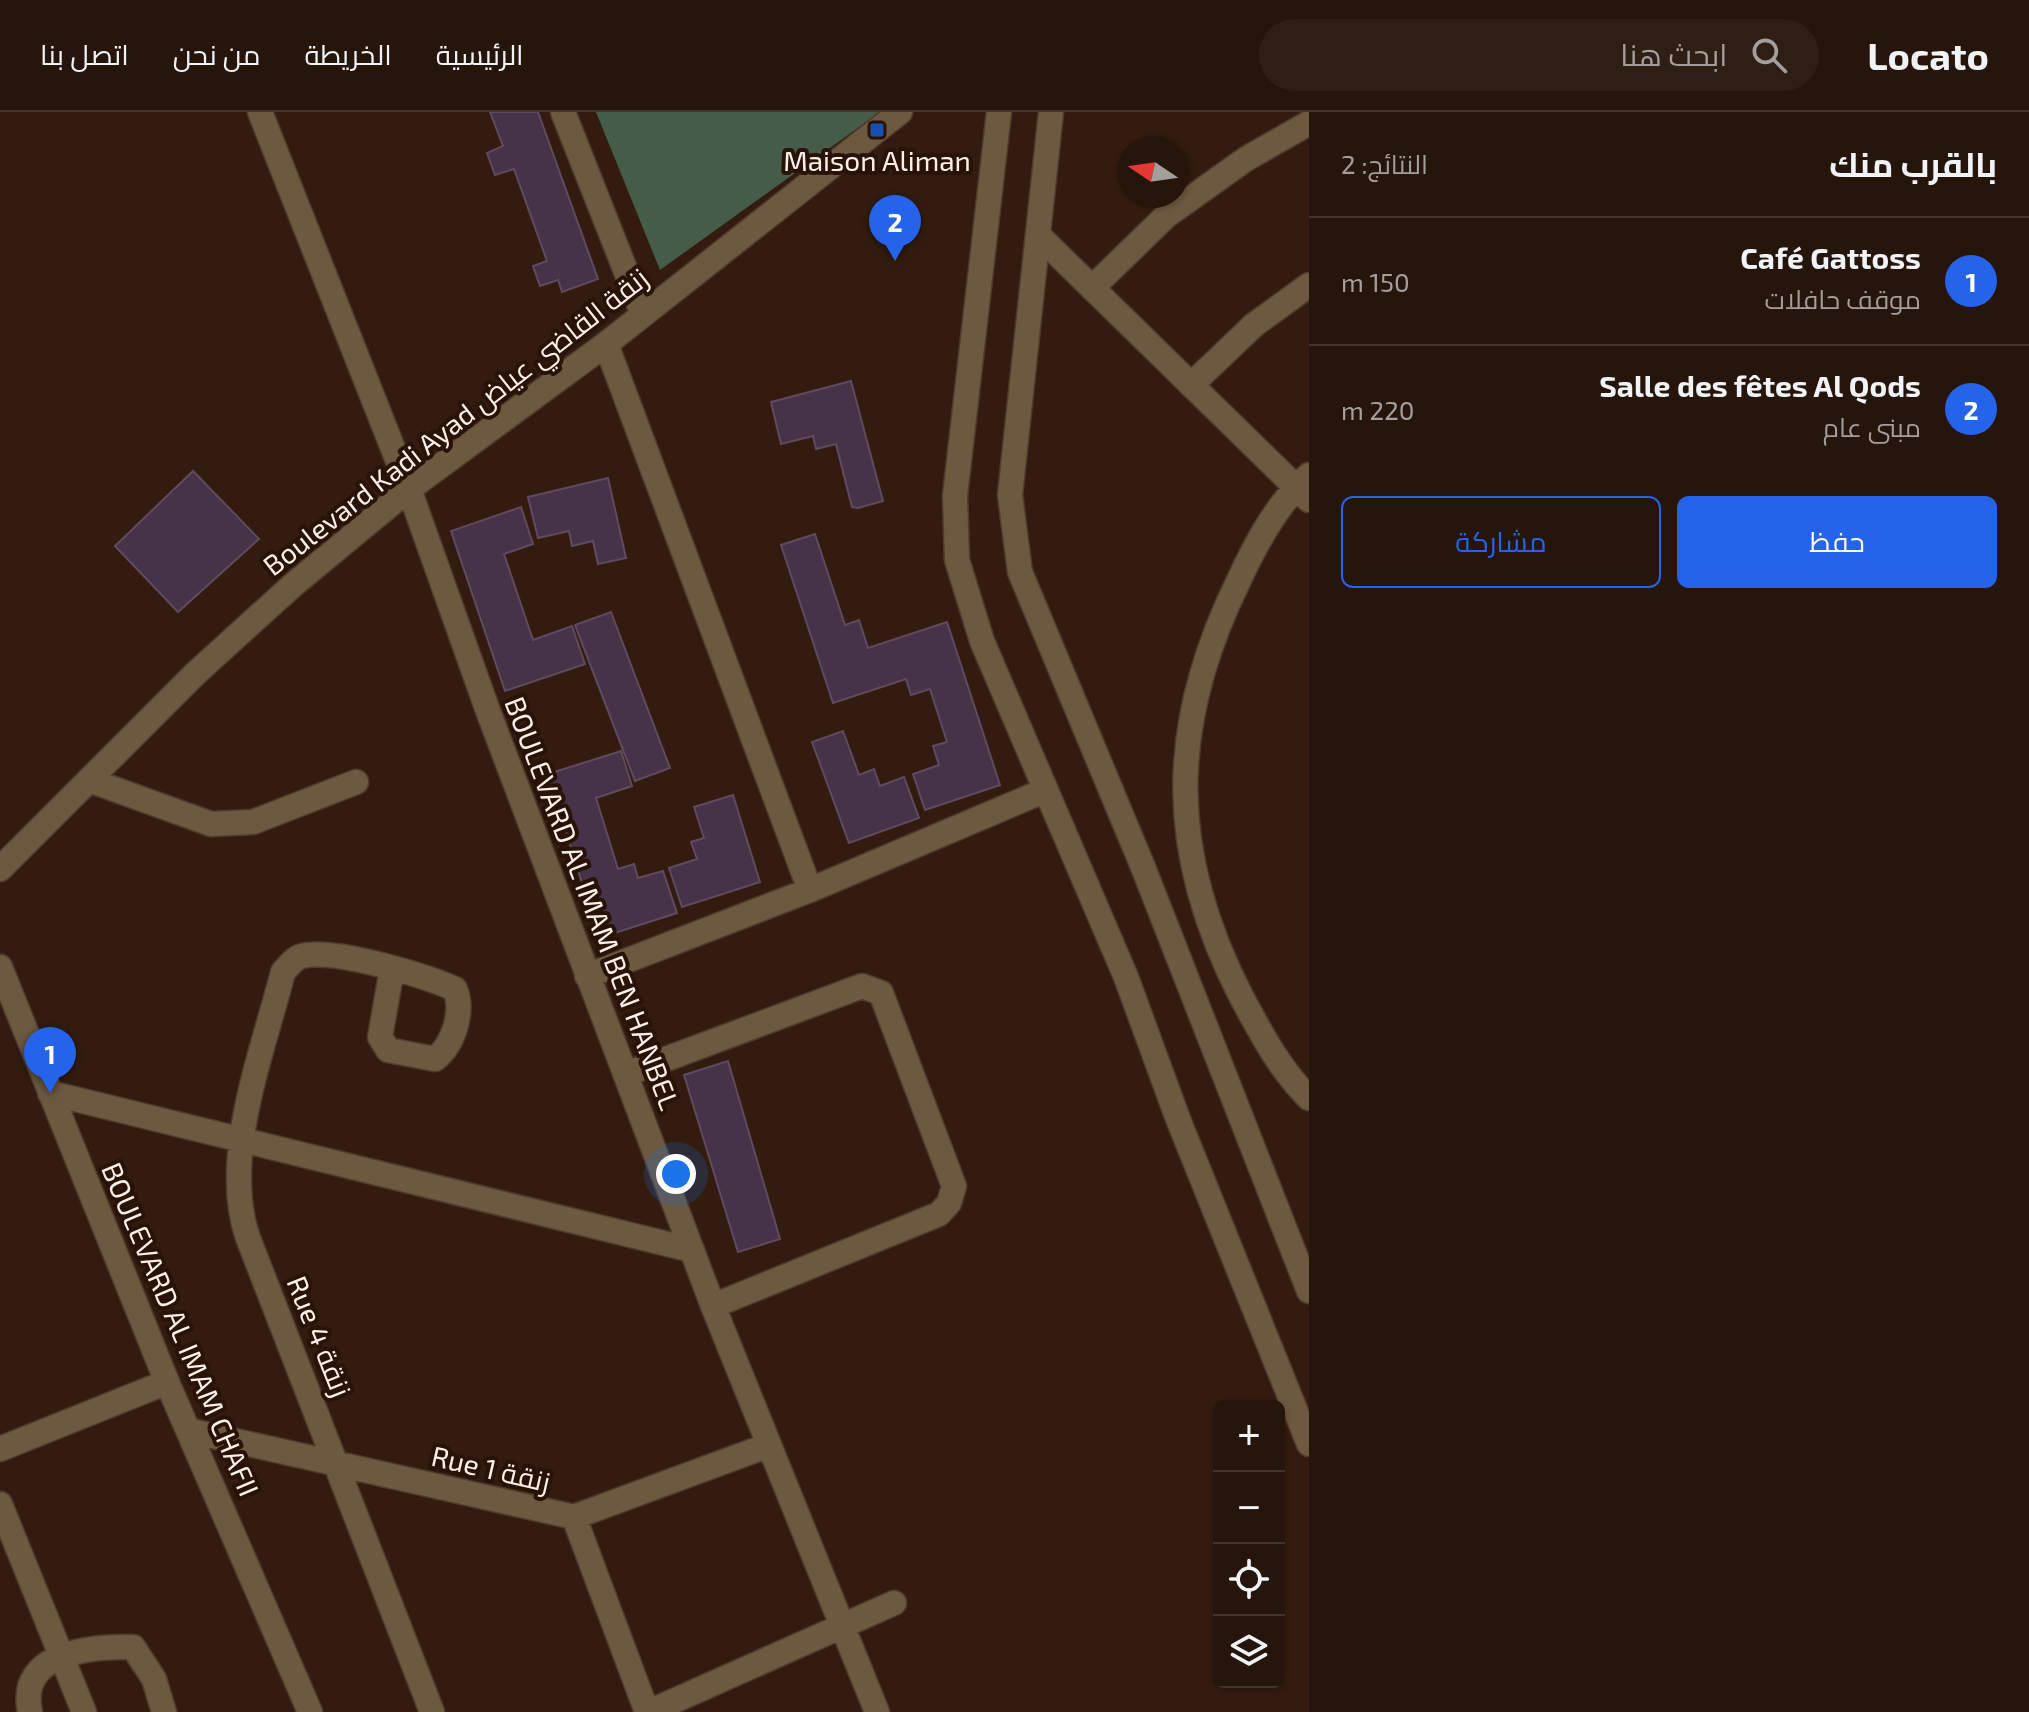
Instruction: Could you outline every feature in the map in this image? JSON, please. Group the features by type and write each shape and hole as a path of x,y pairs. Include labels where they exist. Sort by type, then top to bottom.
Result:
{"street":[{"name":"BOULEVARD AL IMAM BEN HANBEL","path":"260,112 409,489 587,976 713,1306 877,1712"},
{"path":"563,112 642,312"},
{"name":"Boulevard Kadi Ayad زنقة القاضي عياض","path":"0,869 196,673 282,594 409,489 606,344 642,312 900,112"},
{"path":"999,112 955,496 957,560 982,641 1126,977 1178,1119 1309,1444"},
{"path":"1051,112 1010,495 1020,572 1143,867 1309,1291"},
{"path":"1092,288 1166,216 1246,159 1309,123"},
{"path":"1038,235 1191,385 1304,487 1255,546 1217,625 1198,678 1186,751 1186,827 1195,882 1227,968 1268,1046 1309,1098"},
{"path":"1191,385 1254,325 1309,285"},
{"path":"606,344 810,890"},
{"path":"89,780 211,824 253,822 356,782"},
{"path":"587,976 810,890 1046,790"},
{"name":"Rue 4 زنقة","path":"392,969 317,954 297,957 283,972 241,1140 240,1215 432,1712"},
{"name":"BOULEVARD AL IMAM CHAFII","path":"0,967 167,1382 191,1431 310,1712"},
{"path":"626,1074 862,986 881,993 954,1186 949,1203 939,1214 713,1306"},
{"path":"50,1093 692,1250"},
{"path":"0,1449 167,1382"},
{"name":"Rue 1 زنقة","path":"191,1431 574,1517 648,1712"},
{"path":"574,1517 769,1445"},
{"path":"0,1504 84,1712"},
{"path":"648,1712 894,1603"},
{"path":"30,1712 27,1698 34,1675 60,1654 106,1647 133,1647 154,1679 164,1712"}],"green space":[{"path":"596,112 880,112 660,270"}],"building":[{"path":"490,112 538,112 598,279 562,292 558,280 540,286 533,266 547,261 514,169 495,175 487,153 503,146"},
{"path":"851,381 883,501 858,508 852,507 836,444 816,449 813,436 781,444 771,402"},
{"path":"193,471 259,539 178,612 115,546"},
{"path":"608,478 626,558 598,564 593,541 572,546 569,531 538,538 528,497"},
{"path":"521,507 533,544 504,554 533,640 572,626 585,664 505,691 451,531"},
{"path":"815,534 845,625 859,620 868,648 947,622 1000,785 925,810 913,774 939,765 933,746 947,742 930,689 911,695 906,679 833,703 781,545"},
{"path":"611,612 670,768 635,781 575,625"},
{"path":"843,731 859,775 874,769 880,786 904,777 919,818 849,843 812,742"},
{"path":"621,751 632,786 596,798 618,869 634,864 638,878 663,871 677,913 599,938 548,774"},
{"path":"733,795 760,882 682,907 669,868 697,859 691,842 704,838 694,807"},
{"path":"728,1061 780,1239 738,1252 684,1075"}],"place":[{"name":"Maison Aliman","path":"877,130"},
{"name":"Salle des fêtes Al Qods","path":"895,261"},
{"name":"Café Gattoss","path":"50,1093"}]}
